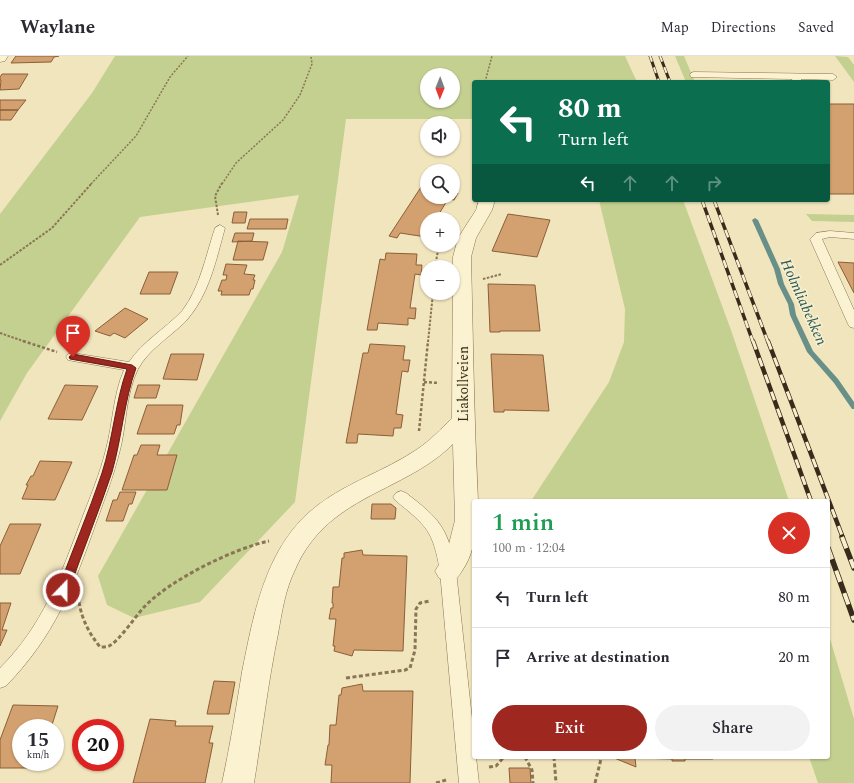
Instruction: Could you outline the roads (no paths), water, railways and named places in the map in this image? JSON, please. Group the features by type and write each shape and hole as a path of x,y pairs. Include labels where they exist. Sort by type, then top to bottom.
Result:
{"street":[{"name":"Liakollveien","path":"448,570 459,556 467,520 463,420 464,384 462,257 467,237 482,217 487,202"},
{"path":"238,783 255,678 271,598 279,576 302,537 317,518 327,510 346,498 410,464 436,447 463,420"}],"lane":[{"path":"694,74 797,79 833,77"},
{"path":"0,680 21,659 35,641 46,626 59,600 106,473 115,441 126,384 132,368 146,350 174,325 192,305 202,283 220,228"},
{"path":"854,236 830,234 820,235 816,239 854,324"},
{"path":"73,357 132,368"},
{"path":"401,497 423,515 434,527 441,540 448,570 469,783"}],"waterway":[{"name":"Holmliabekken","path":"755,220 777,269 781,284 791,304 793,315 810,352 836,381 854,407"}],"railway":[{"path":"650,56 658,80"},
{"path":"660,56 669,80"},
{"path":"703,202 753,342"},
{"path":"715,202 768,342"},
{"path":"753,341 810,499"},
{"path":"768,341 828,499"},
{"path":"830,504 843,538"},
{"path":"842,537 854,568"},
{"path":"830,554 854,620"}]}
